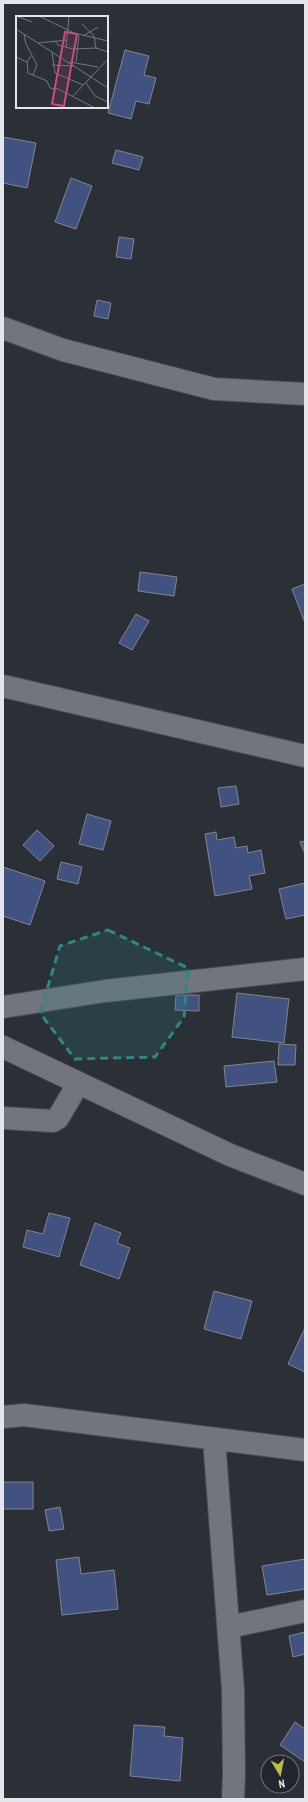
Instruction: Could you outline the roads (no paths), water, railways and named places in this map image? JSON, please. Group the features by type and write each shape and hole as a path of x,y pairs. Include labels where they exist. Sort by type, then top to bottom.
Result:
{"street":[{"path":"3,328 63,350 214,389 305,394"},
{"path":"3,686 305,756"},
{"path":"3,1007 105,991 305,969"},
{"path":"3,1047 230,1155 305,1184"},
{"path":"3,1118 53,1121 58,1118 78,1084"},
{"path":"3,1400 13,1416 305,1450"},
{"path":"214,1439 233,1690 233,1799"},
{"path":"229,1627 305,1611"}]}
